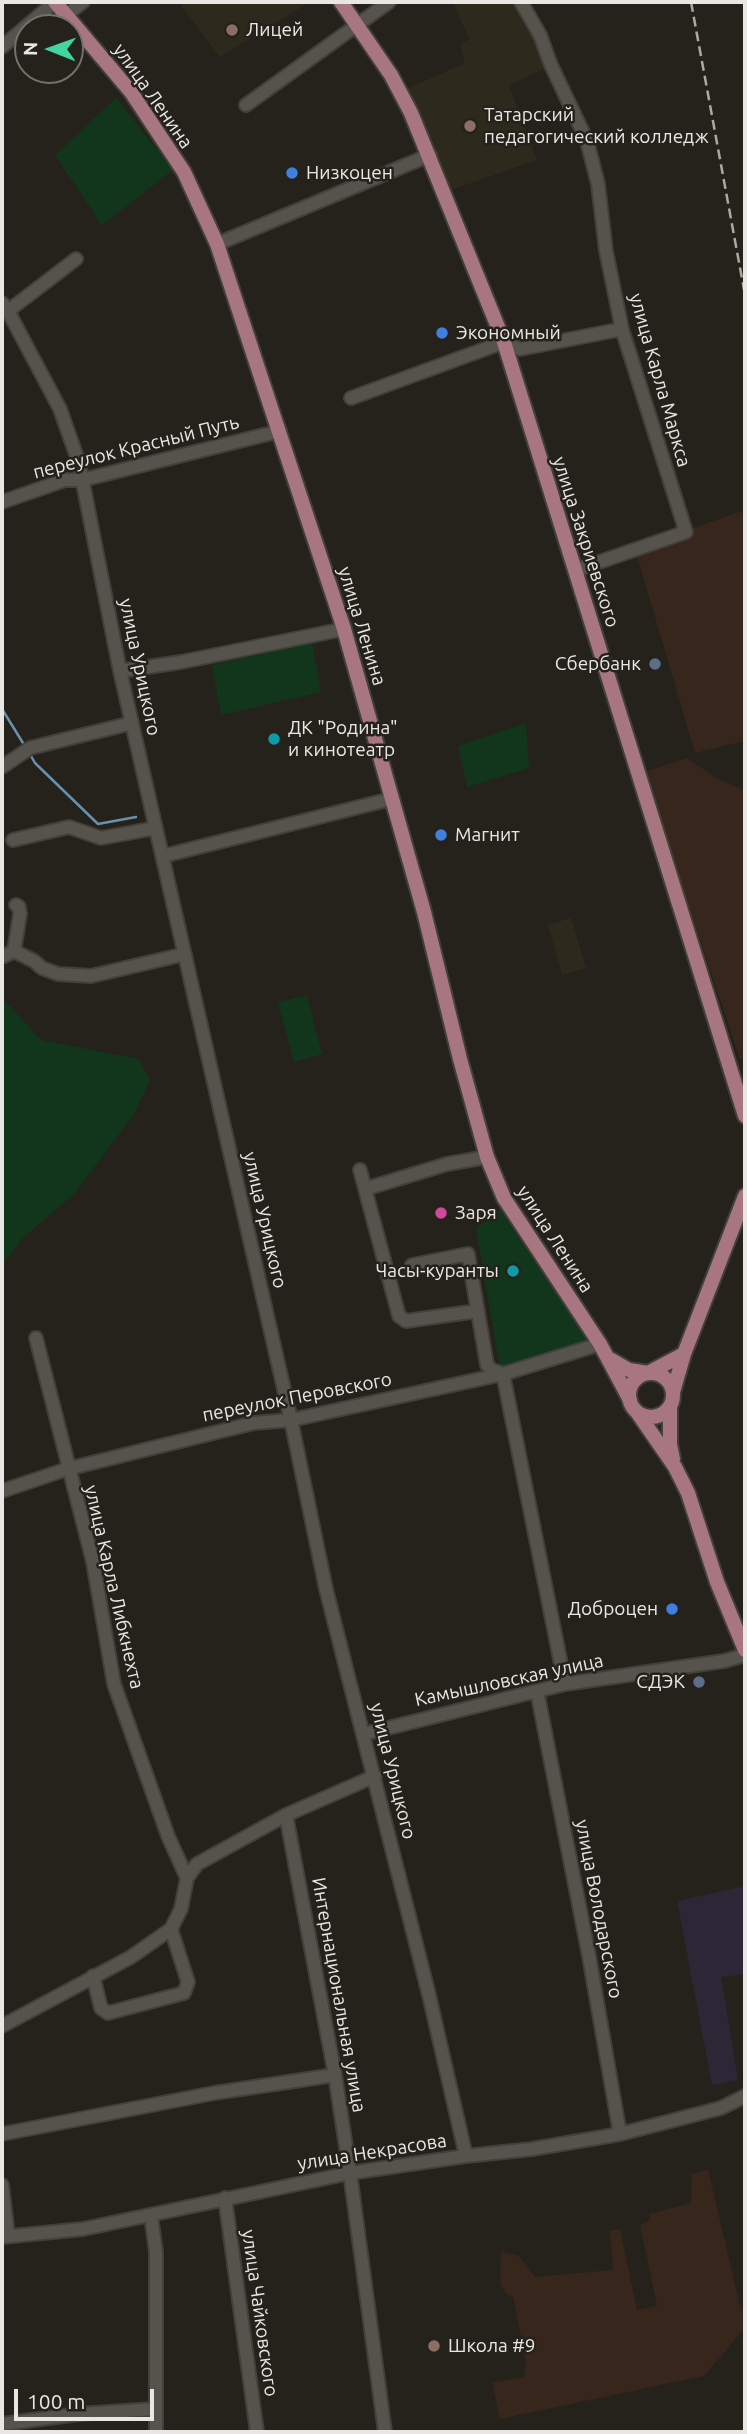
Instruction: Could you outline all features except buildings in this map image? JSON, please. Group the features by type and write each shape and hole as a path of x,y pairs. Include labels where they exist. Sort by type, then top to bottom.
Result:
{"main road":[{"name":"улица Закриевского","path":"341,2 391,75 411,113 505,342 745,1116"},
{"name":"улица Ленина","path":"84,36 131,92 184,172 217,244 280,431 310,533 331,586 344,629 434,952 487,1157 504,1198 600,1344 634,1406 675,1467 692,1504 745,1653"},
{"path":"684,1354 641,1375 631,1386 634,1406 651,1417 665,1412 684,1354 745,1196"},
{"path":"600,1344 608,1357 619,1365 662,1376 667,1380 671,1399 670,1444 675,1467"}],"street":[{"path":"2,47 55,2"},
{"path":"67,14 83,2"},
{"path":"246,105 389,2"},
{"name":"улица Карла Маркса","path":"521,2 540,36 587,141 598,184 606,251 622,330 686,531 576,570"},
{"path":"217,244 430,155"},
{"path":"5,307 76,259"},
{"name":"улица Урицкого","path":"5,307 60,410 79,463 120,671 291,1420 326,1590 375,1776 466,2156"},
{"path":"351,398 505,342 520,349 622,330"},
{"name":"переулок Красный Путь","path":"2,502 65,480 82,480 280,431"},
{"path":"120,671 181,662 344,629"},
{"path":"2,767 30,748 132,723"},
{"path":"163,856 391,799"},
{"path":"13,840 69,827 101,838 156,828"},
{"path":"16,905 20,915 9,953 34,961 42,968 58,974 91,976 185,954"},
{"path":"365,1189 447,1164 487,1157"},
{"path":"360,1170 399,1316 406,1321 477,1311"},
{"path":"412,1265 468,1254 487,1365 503,1374 565,1684"},
{"name":"улица Карла Либкнехта","path":"36,1338 67,1469 93,1562 114,1684 168,1836 187,1878"},
{"name":"переулок Перовского","path":"2,1491 67,1469 254,1423 291,1420 503,1374 600,1344"},
{"name":"Камышловская улица","path":"364,1734 565,1684 724,1661 745,1653"},
{"name":"улица Володарского","path":"537,1691 589,1956 620,2134"},
{"path":"2,2026 131,1956 171,1929 181,1909 187,1878 197,1864 286,1815 375,1776"},
{"name":"Интернациональная улица","path":"286,1815 351,2173 385,2432"},
{"path":"93,1976 101,2008 108,2013 184,1993 188,1982 171,1929"},
{"path":"2,2134 214,2093 335,2075"},
{"name":"улица Некрасова","path":"5,2236 83,2229 351,2173 532,2149 620,2134 721,2108 745,2096"},
{"path":"2,2185 5,2236"},
{"name":"улица Чайковского","path":"225,2198 257,2432"},
{"path":"151,2216 156,2279 156,2432"},
{"path":"2,2422 27,2426 155,2409"}],"shaded area":[{"name":"Лицей","path":"178,2 310,2 220,57"},
{"name":"Татарский педагогический колледж","path":"519,2 551,65 509,86 537,160 445,192 400,92 465,63 460,45 469,39 454,4"},
{"path":"742,511 745,523 745,741 695,753 635,549"},
{"path":"687,758 716,778 743,790 745,798 745,1058 740,1059 644,772"},
{"path":"571,918 586,968 562,975 548,925"},
{"path":"745,1886 745,1974 721,1977 738,2080 712,2085 677,1901"},
{"path":"708,2169 741,2310 745,2309 745,2328 704,2376 500,2419 492,2382 524,2377 526,2362 513,2296 507,2295 500,2284 501,2252 519,2256 535,2277 613,2270 610,2231 620,2229 637,2310 657,2306 640,2225 650,2220 649,2214 691,2203 692,2174"}],"green space":[{"path":"116,98 173,170 102,225 55,155"},
{"path":"312,642 321,692 221,715 212,665"},
{"path":"526,723 529,768 467,787 458,746"},
{"path":"307,995 322,1054 294,1062 278,1002"},
{"path":"2,998 41,1040 139,1059 150,1080 134,1114 75,1193 22,1239 2,1266"},
{"path":"500,1210 587,1340 500,1368 476,1229"}],"waterway":[{"path":"2,709 23,743"},
{"path":"31,756 98,824 136,817"}],"railway":[{"path":"691,2 745,295"}],"place":[{"name":"Лицей","path":"232,30"},
{"name":"Татарский педагогический колледж","path":"470,126"},
{"name":"Низкоцен","path":"292,173"},
{"name":"Экономный","path":"442,333"},
{"name":"Сбербанк","path":"655,664"},
{"name":"ДК \"Родина\" и кинотеатр","path":"274,739"},
{"name":"Магнит","path":"441,835"},
{"name":"Заря","path":"441,1213"},
{"name":"Часы-куранты","path":"513,1271"},
{"name":"Доброцен","path":"672,1609"},
{"name":"СДЭК","path":"699,1682"},
{"name":"Школа #9","path":"434,2346"}]}
